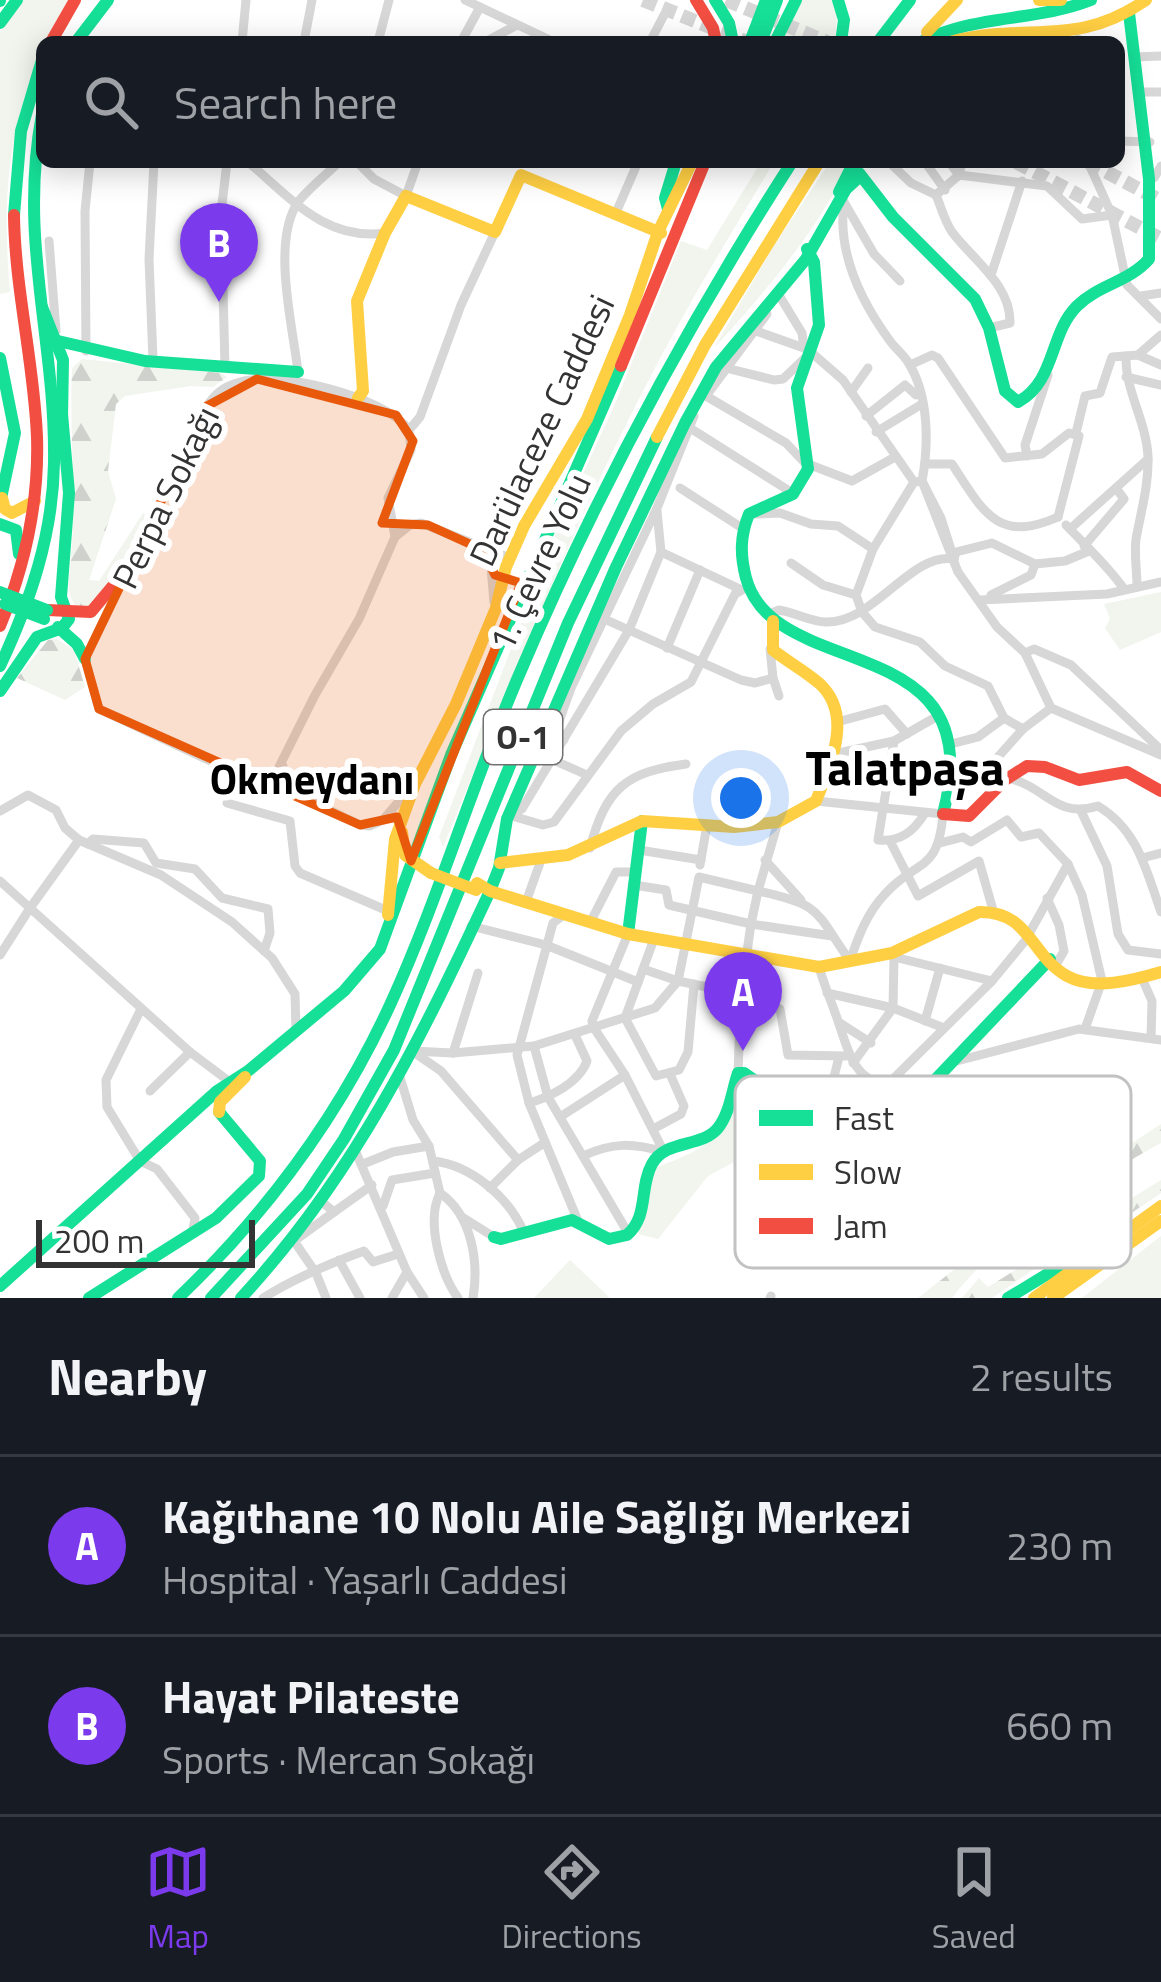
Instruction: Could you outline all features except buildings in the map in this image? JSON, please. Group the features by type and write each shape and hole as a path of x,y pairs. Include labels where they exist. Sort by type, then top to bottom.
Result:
{"main road":[{"path":"0,23 16,0"},
{"path":"54,36 75,0"},
{"path":"76,36 94,0"},
{"path":"78,36 107,0"},
{"path":"696,0 715,36"},
{"path":"716,0 732,36"},
{"path":"752,36 766,0"},
{"path":"763,36 776,0"},
{"path":"778,36 796,0"},
{"path":"838,0 844,20 842,36"},
{"path":"870,36 897,0"},
{"path":"883,36 910,0"},
{"path":"913,36 943,0"},
{"path":"925,36 957,0"},
{"path":"1039,0 1060,0"},
{"path":"932,36 961,22 1050,14 1091,0"},
{"path":"1083,36 1129,16 1149,0"},
{"path":"856,168 893,217 975,299 989,328 1005,392 1018,402 1029,398 1069,314 1144,266 1157,241 1157,172 1129,16"},
{"path":"1,621 29,543 35,501 36,430 11,208 21,128 36,79"},
{"path":"0,666 42,562 52,505 54,454 29,203 36,155"},
{"path":"638,222 668,209 664,198 674,168"},
{"name":"Darülaceze Caddesi","path":"0,1286 230,1082 364,972 389,928 392,859 415,784 456,704 530,514 587,419 657,234 689,168"},
{"name":"Darülaceze Caddesi","path":"392,912 451,755 607,402 702,168"},
{"path":"722,269 777,168"},
{"name":"1. Çevre Yolu","path":"178,1298 272,1202 334,1115 410,959 510,696 596,506 722,269 788,168"},
{"name":"1. Çevre Yolu","path":"211,1298 307,1194 394,1050 568,623 625,497 705,345 815,168"},
{"path":"241,1298 322,1202 412,1051 469,926 481,888 493,870 507,814 619,549 687,409 721,352 808,251 852,168"},
{"path":"481,888 500,863 507,814 616,567 702,399 726,354 843,200 853,168"},
{"path":"358,398 364,391 357,301 385,232 406,196 495,232 524,169 671,238"},
{"path":"615,215 657,234"},
{"path":"808,251 814,319 792,398 806,464 792,493 749,512 741,527 736,571 744,589 772,622 798,639 891,677 938,716 944,738 943,814"},
{"path":"0,691 37,637 62,628 69,619 61,597 69,516 63,360 36,297"},
{"path":"58,341 86,351 153,360 298,372"},
{"path":"63,360 86,351"},
{"path":"0,361 7,437 1,496 5,509 12,513 35,501"},
{"path":"54,454 62,414"},
{"path":"530,514 541,526 552,522"},
{"path":"0,524 12,526 19,535 17,585"},
{"path":"510,558 544,541"},
{"path":"0,602 46,614 95,613 127,569"},
{"path":"503,578 519,577 519,601"},
{"path":"0,592 46,614 77,644 85,659"},
{"path":"500,863 541,860 590,848 642,821 734,827 778,822 816,802 834,754 837,722 829,694 788,664 770,644 772,622"},
{"path":"772,622 896,673 921,692 951,745 943,814"},
{"path":"943,814 973,810 1024,761 1041,761 1088,777 1115,769 1137,770 1161,788"},
{"path":"943,814 969,817 1016,770 1031,765 1083,781 1127,772 1161,788"},
{"path":"402,819 403,850 411,861 628,934 819,967 893,955 993,910 1018,922 1067,976 1088,982 1161,972"},
{"path":"628,934 642,821"},
{"path":"422,833 424,854 433,870"},
{"path":"400,893 413,878 433,870"},
{"path":"939,1076 1053,962"},
{"path":"89,1298 106,1293 226,1210 262,1170 260,1160 219,1112 220,1102 248,1071"},
{"path":"737,1076 744,1072 750,1076"},
{"path":"499,1243 578,1221 604,1237 614,1239 628,1233 643,1212 653,1162 664,1152 712,1134 721,1124 735,1082"},
{"path":"183,1123 206,1112 219,1112"},
{"path":"164,1298 272,1202"},
{"path":"1131,1228 1161,1206"},
{"path":"1131,1242 1161,1221"},
{"path":"1008,1298 1054,1268"},
{"path":"1034,1298 1076,1268"},
{"path":"1053,1298 1095,1268"}],"street":[{"path":"243,36 246,0"},
{"path":"305,36 312,0"},
{"path":"380,36 389,0"},
{"path":"465,0 540,36"},
{"path":"463,36 480,7"},
{"path":"653,36 664,15"},
{"path":"497,36 517,26"},
{"path":"1134,57 1161,56"},
{"path":"1141,92 1161,92"},
{"path":"1125,141 1150,142"},
{"path":"86,351 89,168"},
{"path":"153,360 149,260 154,168"},
{"path":"224,367 221,213 226,168"},
{"path":"255,168 320,221 358,236 385,232"},
{"path":"298,372 286,262 288,226 298,203 333,168"},
{"path":"363,168 406,196 416,168"},
{"path":"615,215 635,168"},
{"path":"895,168 910,183 940,192"},
{"path":"928,168 950,229 991,275 1010,305 1010,323 989,328"},
{"path":"954,168 959,175 1047,186 1082,219 1112,215"},
{"path":"940,192 961,168"},
{"path":"1088,168 1112,215 1126,285 1161,319"},
{"path":"991,275 1022,182"},
{"path":"843,200 874,254 900,281"},
{"path":"843,200 840,232 851,272 887,338 910,364 927,429 925,464 918,482 873,549 856,595 875,627 920,642 945,665 988,686 1004,718 1023,729"},
{"path":"395,537 388,498 410,451 410,430 420,417 461,305 495,232"},
{"path":"49,241 58,341"},
{"path":"564,740 557,728 702,399 780,292 807,352"},
{"path":"1141,296 1161,293"},
{"path":"756,331 807,352 843,380 941,518 958,572 997,627 1024,653 1051,708 1161,753"},
{"path":"1137,586 1136,542 1145,508 1148,459 1145,422 1126,377 1132,356 1161,335"},
{"path":"1027,456 1025,445 1059,341"},
{"path":"726,368 783,379 807,352"},
{"path":"910,364 932,355 938,358 1005,458 1042,454 1069,433 1076,433"},
{"path":"925,464 952,464 994,522 1016,529 1035,527 1058,517 1081,440 1076,433 1085,396 1100,393 1112,357 1132,356 1161,365"},
{"path":"851,392 868,368"},
{"path":"1126,377 1161,385"},
{"name":"Perpa Sokağı","path":"85,659 207,406 220,391 238,382 274,379 358,398 387,409 410,430"},
{"path":"866,416 905,386 922,404"},
{"path":"702,399 786,443 806,464 858,481 895,458"},
{"path":"877,432 922,404"},
{"path":"690,428 792,493"},
{"path":"1070,529 1148,459"},
{"path":"680,488 741,527"},
{"path":"954,560 956,552 992,543 1035,564 1065,561 1086,548 1124,499 1116,488"},
{"path":"507,814 522,809 629,630 661,552 657,508"},
{"path":"749,512 780,513 811,524 838,526 873,549"},
{"path":"1058,517 1124,589"},
{"path":"85,659 96,706 263,786 272,783 359,619 395,537 421,523 510,558"},
{"path":"483,550 491,567 496,608"},
{"path":"661,552 744,589"},
{"path":"772,622 772,613 779,610 826,622 862,612 925,564 946,557 954,560"},
{"path":"791,563 824,585 856,595"},
{"path":"980,600 1031,574 1035,564"},
{"path":"1102,566 1107,594"},
{"path":"667,648 700,570"},
{"path":"980,600 1107,594 1158,581"},
{"path":"507,814 543,825 554,822 621,731 653,704 691,682 735,594 744,589"},
{"path":"602,618 741,680 754,683 772,678"},
{"path":"817,641 826,622"},
{"path":"770,644 772,678 779,696"},
{"path":"1024,653 1034,649 1071,665 1161,753"},
{"path":"998,758 1023,729 1051,708"},
{"path":"837,722 885,709 907,734"},
{"path":"834,754 893,741 938,716"},
{"path":"951,745 978,737 1004,718"},
{"path":"893,741 884,840 918,896 980,861 993,910"},
{"path":"285,754 283,780 288,790 360,825 383,820 415,784"},
{"path":"553,760 587,775"},
{"path":"590,848 606,807 630,776 686,764"},
{"path":"1008,778 1037,788 1062,809 1098,806 1118,818 1142,858 1161,912"},
{"path":"0,811 28,795 56,810 65,828 83,842 161,875 232,922 268,955 295,994 296,1032"},
{"path":"816,802 943,814 940,843 924,866 886,892 871,912 850,961"},
{"path":"227,803 290,821 300,873 392,912"},
{"path":"1081,811 1107,866 1118,934 1128,950 1161,954"},
{"path":"884,840 914,831 925,813"},
{"path":"940,843 963,837 971,842 1007,820 1021,837 1040,833 1068,864 1082,895 1102,981 1084,1029"},
{"path":"738,1073 746,954 765,860 778,822"},
{"path":"412,1051 453,1053 534,1046 655,1008 678,981 707,825"},
{"path":"0,955 30,908 83,842 94,839 144,843 156,863 203,873 222,898 268,909 268,955"},
{"path":"639,850 701,860"},
{"path":"1142,858 1161,853"},
{"path":"526,902 541,860"},
{"path":"765,860 801,900 821,913 850,961"},
{"path":"896,1076 992,981 1029,935 1068,864"},
{"path":"595,924 593,917 616,872 666,890 669,905 693,913 832,936"},
{"path":"698,877 801,900"},
{"path":"0,881 190,1052 230,1082"},
{"path":"1047,898 1064,951 1053,962"},
{"path":"565,914 553,923 517,1049 529,1103 578,1221"},
{"path":"469,926 546,946 638,982"},
{"path":"628,934 592,1021 664,1152"},
{"path":"654,939 625,1018 656,1076 679,1070 688,1052 694,985"},
{"path":"846,1059 871,1043 892,1008 893,955 992,981"},
{"path":"819,967 839,1022 846,1059 840,1076"},
{"path":"925,1021 940,968"},
{"path":"643,969 741,994 782,1012 788,1055 846,1059 867,1076"},
{"path":"453,1053 478,974"},
{"path":"953,1062 1084,1029 1156,1039 1152,1001 1141,976"},
{"path":"826,993 892,1008 944,1028"},
{"path":"142,1009 106,1080 107,1107 140,1161 157,1169 189,1209 195,1218 193,1230"},
{"path":"839,1022 871,1043"},
{"path":"529,1103 548,1097 587,1065 575,1035"},
{"path":"534,1046 548,1097 628,1233"},
{"path":"412,1051 441,1071 518,1160"},
{"path":"150,1090 190,1052"},
{"path":"399,1073 412,1120 429,1146 440,1193 462,1217 476,1281 473,1298"},
{"path":"653,1129 681,1114 684,1106 670,1074"},
{"path":"560,1117 625,1076"},
{"path":"490,1188 544,1143"},
{"path":"583,1156 616,1144 638,1144 664,1152"},
{"path":"363,1164 393,1152 429,1146"},
{"path":"356,1150 406,1272 424,1298"},
{"path":"382,1208 388,1183 434,1167 455,1168 490,1188 509,1207 524,1233"},
{"path":"311,1298 325,1293 293,1240 371,1185"},
{"path":"440,1193 436,1231 448,1282 458,1298"},
{"path":"322,1202 334,1212"},
{"path":"462,1217 499,1243"},
{"path":"472,1252 479,1242 499,1243"},
{"path":"263,1298 299,1275 316,1273 339,1260 364,1252 373,1262 398,1254"},
{"path":"339,1260 356,1295"},
{"path":"392,1298 406,1272"}],"highlighted area":[{"path":"257,379 396,415 413,441 382,523 428,525 483,550 495,575 521,583 411,861 397,817 360,825 99,709 85,659 207,406"}],"green space":[{"path":"23,0 68,0 49,36 36,36 36,64 22,106 9,175 10,292 0,294 0,32"},
{"path":"799,0 832,0 837,14 835,36 781,36"},
{"path":"757,168 770,168 689,305 614,448 443,847 439,837 553,539 615,404 681,241 707,250"},
{"path":"826,168 847,168 804,240 714,348"},
{"path":"82,359 227,377 213,387 125,396 116,404 108,471 116,499 89,580 99,581 143,513 148,516 104,597 95,606 78,609 69,584 71,392 72,368"},
{"path":"1161,592 1161,632 1120,650 1105,628 1110,619 1104,604"},
{"path":"57,639 74,650 85,687 65,700 17,678 48,640"},
{"path":"735,1101 735,1161 708,1176 658,1239 638,1234 655,1168 701,1147"},
{"path":"1161,1124 1161,1143 1131,1161 1131,1144"},
{"path":"1161,1180 1161,1193 1131,1213 1131,1199"},
{"path":"1161,1236 1161,1298 1082,1298 1120,1268 1131,1268 1131,1260"},
{"path":"570,1260 609,1297 534,1298"},
{"path":"956,1268 979,1268 952,1298 918,1298"},
{"path":"1019,1268 1036,1268 992,1298 962,1298 979,1278 988,1287"}],"tunnel":[{"path":"643,0 732,36"},
{"path":"726,0 813,36"},
{"path":"1027,168 1161,239"},
{"path":"1099,168 1161,201"}],"traffic: fast":[{"path":"0,23 17,0"},
{"path":"81,36 108,0"},
{"path":"715,0 732,36"},
{"path":"752,36 766,0"},
{"path":"763,36 777,0"},
{"path":"778,36 796,0"},
{"path":"838,0 844,20 842,36"},
{"path":"883,36 910,0"},
{"path":"935,36 1091,0"},
{"path":"859,173 893,217 975,299 989,328 1005,391 1018,402 1039,382 1077,306 1149,259 1149,179 1129,13"},
{"path":"14,215 21,131 36,80"},
{"path":"0,666 38,568 53,490 50,374 36,248 36,161"},
{"path":"668,209 665,198 674,168"},
{"path":"178,1298 298,1162 370,1047 424,924 519,675 579,542 680,349 788,168"},
{"path":"839,192 851,168"},
{"path":"241,1298 281,1252 351,1155 438,1000 499,868 507,819 616,567 685,423 716,367 806,259 846,189 860,176"},
{"path":"807,249 814,262 819,325 797,388 808,469 793,494 749,514 742,546 746,578 765,611 796,633 910,685 937,713 950,754 943,814"},
{"path":"42,307 63,360 62,418"},
{"path":"58,341 145,361 298,372"},
{"path":"0,358 15,433 0,503"},
{"path":"0,1286 217,1091 344,991 380,949 451,755 621,366"},
{"path":"62,414 69,493 61,597 69,619 62,628"},
{"path":"211,1298 307,1194 394,1050 568,623 657,437"},
{"path":"0,524 16,530 19,554"},
{"path":"0,592 47,610"},
{"path":"5,604 44,619"},
{"path":"58,627 85,659"},
{"path":"0,691 37,637 62,628"},
{"path":"628,934 642,821"},
{"path":"939,1076 1050,959"},
{"path":"737,1076 749,1076"},
{"path":"494,1237 572,1220 609,1239 627,1235 641,1211 652,1164 666,1151 703,1139 718,1128 735,1084"},
{"path":"89,1298 216,1218 259,1176 260,1161 219,1112"},
{"path":"1008,1298 1057,1268"}],"traffic: slow":[{"path":"927,32 957,0"},
{"path":"1039,0 1061,0"},
{"path":"978,36 1096,25 1146,0"},
{"path":"388,915 395,839 415,784 456,704 524,526 587,419 658,232 689,168"},
{"path":"657,437 705,345 815,168"},
{"path":"358,398 363,391 357,301 406,196 495,232 521,175 661,233"},
{"path":"2,498 5,509 12,513 35,501"},
{"path":"500,863 568,855 642,821 734,827 778,822 816,801 836,741 836,711 820,684 773,650 773,621"},
{"path":"402,832 405,855 431,873"},
{"path":"431,873 476,890"},
{"path":"477,883 628,934 819,967 892,953 979,912 996,914 1020,926 1055,967 1078,980 1114,983 1161,972"},
{"path":"219,1112 220,1102 245,1077"},
{"path":"1131,1228 1161,1206"},
{"path":"1131,1242 1161,1221"},
{"path":"1034,1298 1075,1268"},
{"path":"1053,1298 1095,1268"}],"traffic: jam":[{"path":"54,36 75,0"},
{"path":"696,0 715,36"},
{"path":"621,366 703,168"},
{"path":"0,626 29,533 37,461 14,215"},
{"path":"47,610 91,612 127,569"},
{"path":"943,814 969,816 1005,780 1027,766 1045,767 1079,780 1127,772 1161,791"}],"place":[{"name":"Hayat Pilateste","path":"219,302"},
{"name":"Kağıthane 10 Nolu Aile Sağlığı Merkezi","path":"743,1051"}],"district":[{"name":"Talatpaşa","path":"905,767"},
{"name":"Okmeydanı","path":"312,778"}]}
